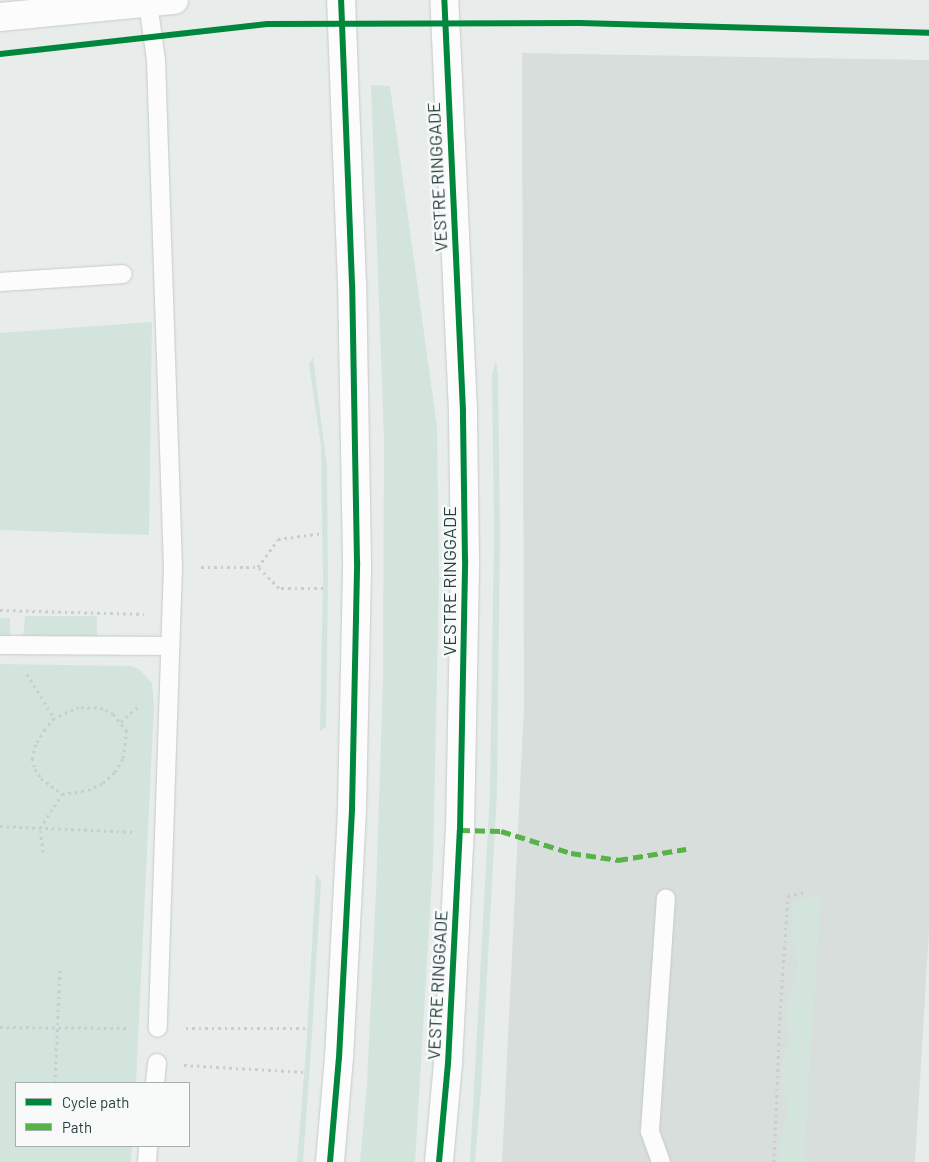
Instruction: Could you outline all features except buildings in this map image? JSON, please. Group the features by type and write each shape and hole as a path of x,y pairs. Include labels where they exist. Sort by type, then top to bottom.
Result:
{"main road":[{"path":"330,1162 338,1074 352,809 357,528 352,284 341,0"},
{"name":"VESTRE RINGGADE","path":"440,1162 448,1064 460,830 465,560 462,402 444,0"},
{"path":"0,17 161,1"}],"lane":[{"path":"158,1028 173,566 156,60 161,1"},
{"path":"0,282 123,274"},
{"path":"4,645 170,646"},
{"path":"661,1162 650,1131 666,899"},
{"path":"155,1082 157,1063"},
{"path":"147,1162 148,1147"}],"path":[{"path":"258,567 278,539 357,528"},
{"path":"173,566 258,567 279,588 356,588"},
{"path":"0,610 172,615"},
{"path":"4,645 54,718"},
{"path":"79,707 103,708 113,714 127,732 123,758 115,772 103,782 88,790 62,794 41,778 34,769 32,758 36,744 54,718 79,707"},
{"path":"42,852 40,828 62,794"},
{"path":"0,826 164,833"},
{"path":"774,1162 780,1014 788,896 808,892"},
{"path":"55,1082 60,970"},
{"path":"157,1063 338,1074"}],"shaded area":[{"path":"522,53 929,60 929,931 915,1162 502,1162 524,706"},
{"path":"371,85 390,86 437,427 439,581 433,863 415,1162 360,1162 367,1084 383,680 384,439"},
{"path":"152,322 149,535 0,530 0,333"},
{"path":"313,357 327,467 326,727 320,731 323,580 321,446 309,364"},
{"path":"496,360 498,375 500,533 497,791 481,1088 475,1162 470,1162 490,791 494,533 492,375"},
{"path":"25,616 97,616 97,638 23,638"},
{"path":"0,618 10,618 10,637 0,637"},
{"path":"0,664 131,666 139,669 152,683 154,706 136,1082 15,1082 15,1147 132,1147 131,1162 0,1162"},
{"path":"316,873 321,882 311,1050 303,1162 297,1162 306,1051"},
{"path":"821,893 804,1162 778,1162 780,1141 788,1114 781,1073 785,1051 790,1043 786,1013 798,963 791,939 792,903"}],"marked path":[{"path":"460,830 501,831 571,853 618,860 686,849"}],"cycle path":[{"path":"330,1162 339,1058 352,809 357,562 352,284 341,0"},
{"path":"439,1162 448,1064 460,830 465,560 463,411 444,0"},
{"path":"0,54 267,24 580,23 929,33"}]}
